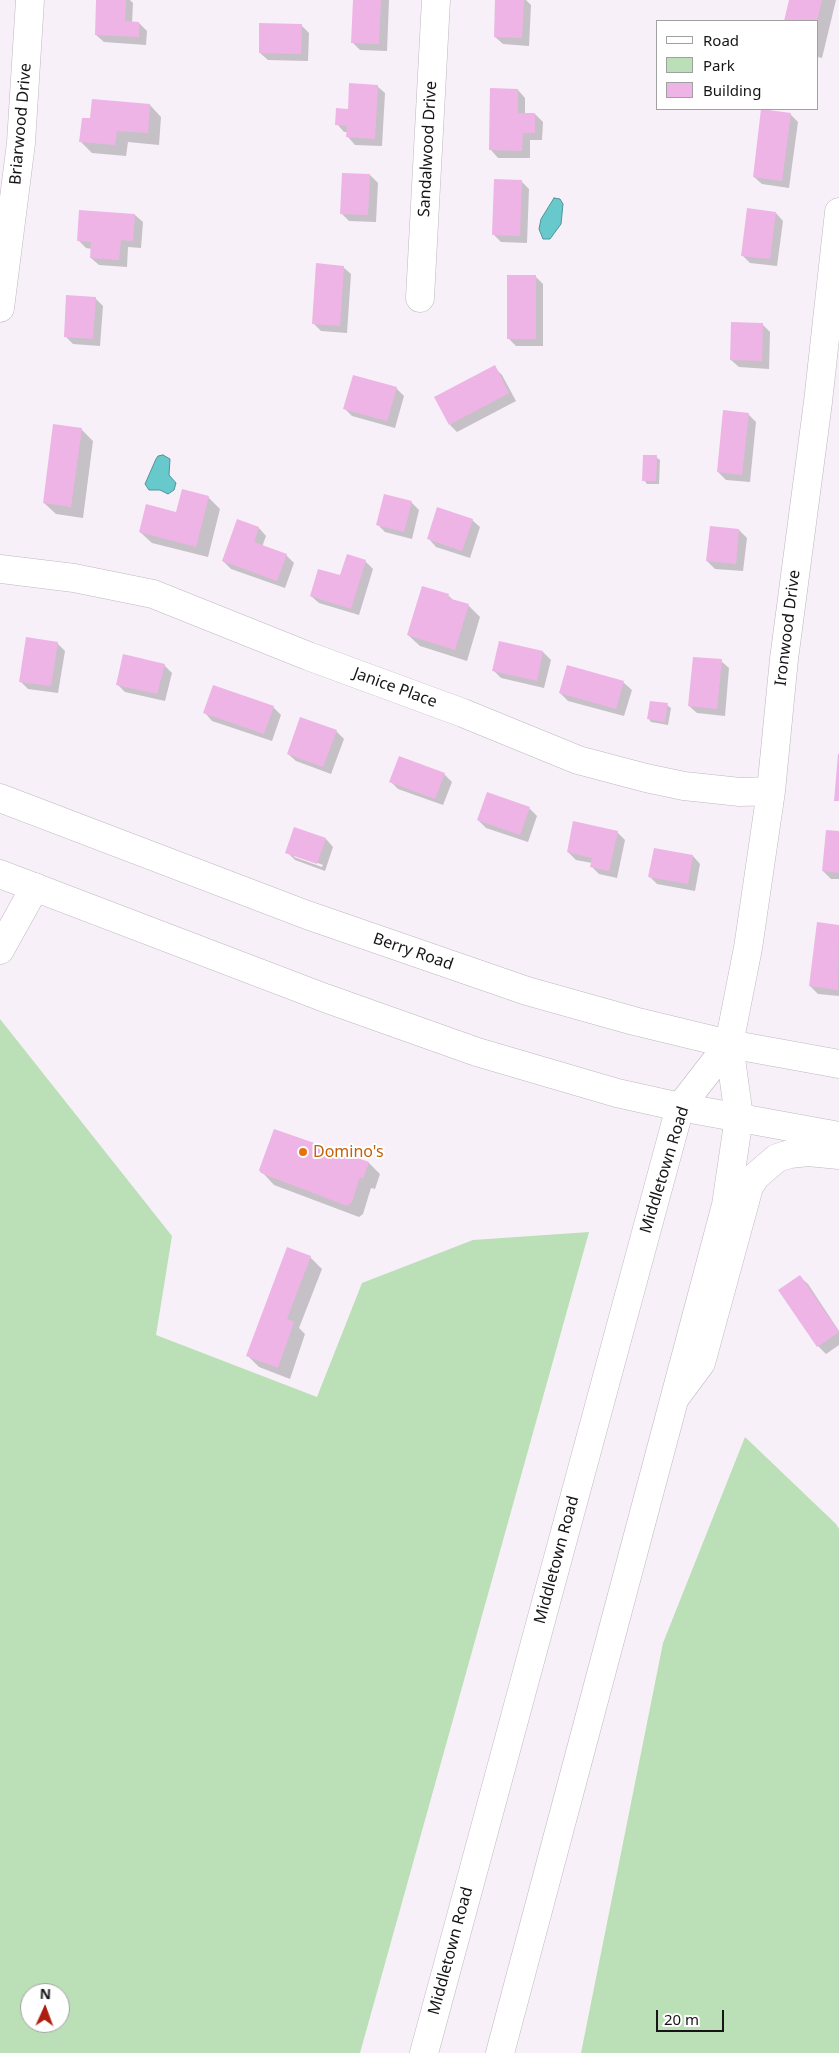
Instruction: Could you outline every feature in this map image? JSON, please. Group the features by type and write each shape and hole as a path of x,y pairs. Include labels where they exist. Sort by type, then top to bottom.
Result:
{"main road":[{"name":"Briarwood Drive","path":"0,308 21,143 30,0"},
{"name":"Sandalwood Drive","path":"420,298 436,0"},
{"name":"Ironwood Drive","path":"729,1044 748,948 771,790 784,659 817,410 839,212"},
{"name":"Janice Place","path":"11,570 74,578 153,594 308,656 463,713 578,760 684,786 740,792 771,790"},
{"name":"Berry Road","path":"0,798 307,915 527,991 634,1021 729,1044 839,1064"},
{"path":"0,874 332,1000 477,1052 617,1093 680,1107 739,1116 839,1136"},
{"path":"0,950 35,887"},
{"name":"Middletown Road","path":"424,2053 680,1107 729,1044"},
{"path":"500,2053 726,1205 739,1116 729,1044"},
{"path":"675,1398 701,1363 749,1187 756,1176 777,1158 790,1154 808,1152 839,1154"}],"green space":[{"path":"0,1019 172,1236 156,1335 317,1397 362,1283 473,1240 589,1232 360,2053 0,2053"},
{"path":"745,1437 839,1529 839,2053 581,2053 663,1643"}],"water":[{"path":"554,198 560,199 563,204 561,224 550,239 543,239 539,229 541,219"},
{"path":"163,455 170,459 169,475 176,483 174,490 168,494 160,490 149,490 145,484 156,459 158,456"}],"building":[{"path":"96,0 126,0 125,21 139,22 139,37 95,35"},
{"path":"353,0 381,0 379,44 351,43"},
{"path":"495,0 524,0 522,38 494,37"},
{"path":"789,0 822,0 817,20 784,20"},
{"path":"259,23 302,24 301,54 259,53"},
{"path":"349,83 378,85 375,139 346,137 347,126 335,125 336,108 348,109"},
{"path":"490,88 518,89 518,113 535,113 535,133 523,133 522,151 489,150"},
{"path":"92,99 150,104 148,133 117,131 115,145 79,142 82,118 90,118"},
{"path":"761,110 791,113 782,181 753,177"},
{"path":"342,173 370,174 368,215 340,214"},
{"path":"494,179 522,180 520,236 492,235"},
{"path":"747,208 776,212 770,259 741,256"},
{"path":"79,210 135,214 133,241 121,240 119,260 90,258 91,242 77,241"},
{"path":"316,263 344,266 340,326 312,324"},
{"path":"507,275 536,275 536,339 507,339"},
{"path":"66,295 96,297 93,339 64,337"},
{"path":"731,322 763,323 762,361 730,360"},
{"path":"495,365 509,393 449,425 434,397"},
{"path":"353,375 397,387 387,421 343,409"},
{"path":"723,410 749,413 742,475 717,472"},
{"path":"53,424 82,428 71,507 43,503"},
{"path":"643,455 657,455 656,481 642,481"},
{"path":"182,489 209,496 196,547 139,532 146,504 176,512"},
{"path":"384,494 412,501 404,532 376,525"},
{"path":"437,507 473,519 462,551 427,539"},
{"path":"237,519 259,527 254,542 287,554 277,581 222,561"},
{"path":"710,526 739,529 736,564 706,561"},
{"path":"347,554 366,560 351,609 310,596 318,569 340,575"},
{"path":"422,586 449,594 448,598 469,604 455,650 407,635"},
{"path":"26,637 58,642 51,686 19,682"},
{"path":"499,641 543,651 537,681 492,671"},
{"path":"123,654 165,664 157,694 116,685"},
{"path":"693,657 722,659 717,709 688,706"},
{"path":"567,665 624,681 616,709 559,693"},
{"path":"213,685 274,706 264,734 203,713"},
{"path":"650,701 668,703 665,722 647,719"},
{"path":"300,717 337,730 323,767 287,754"},
{"path":"838,754 839,801 834,801"},
{"path":"399,756 445,773 435,799 389,782"},
{"path":"487,792 530,807 520,835 477,820"},
{"path":"573,821 618,831 609,871 590,867 592,858 567,852"},
{"path":"294,827 326,838 317,864 285,853"},
{"path":"826,830 839,831 839,873 822,871"},
{"path":"654,848 693,855 688,884 648,877"},
{"path":"817,922 839,925 838,990 809,986"},
{"path":"274,1129 369,1162 363,1179 360,1177 352,1202 347,1206 261,1173 259,1170"},
{"path":"287,1247 311,1256 287,1319 294,1322 278,1368 246,1356"},
{"path":"800,1275 839,1332 817,1347 778,1290"}],"place":[{"name":"Domino's","path":"303,1152"}]}
